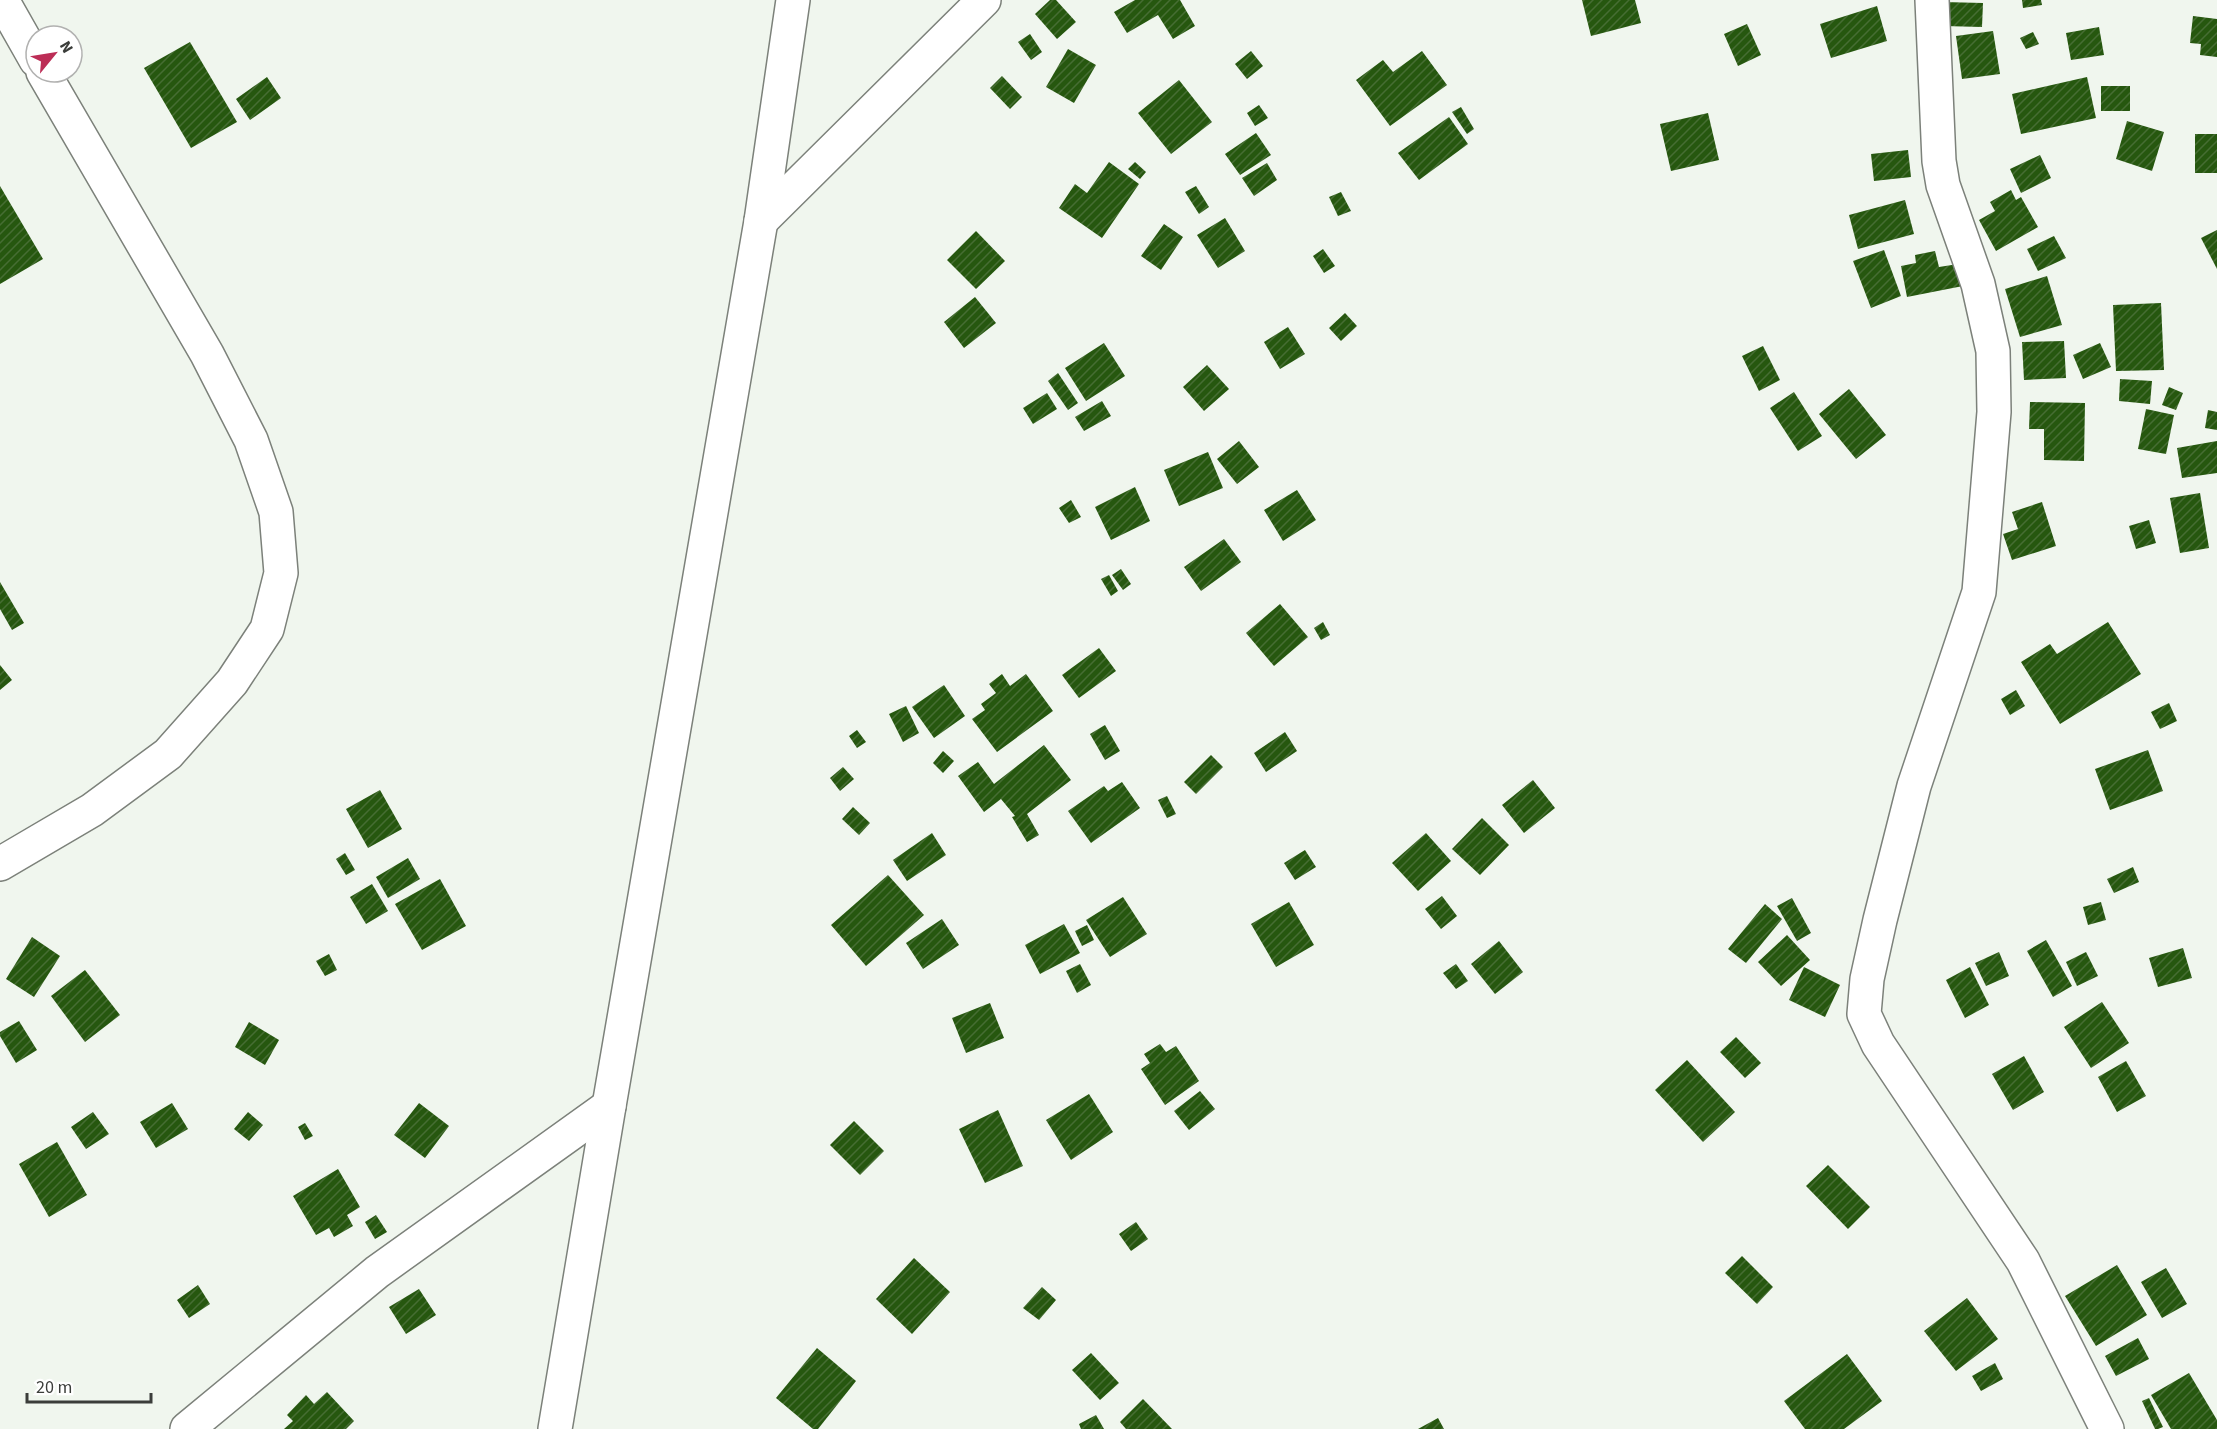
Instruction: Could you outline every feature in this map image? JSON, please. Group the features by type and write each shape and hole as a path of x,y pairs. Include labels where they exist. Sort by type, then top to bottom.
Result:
{"street":[{"path":"2,0 9,34 24,48"},
{"path":"555,1429 761,221 793,0"},
{"path":"761,221 984,0"},
{"path":"1932,0 1939,161 1943,185 1978,284 1993,351 1994,412 1979,592 1914,786 1867,979 1864,1014 1878,1044 2023,1261 2107,1429"},
{"path":"0,864 92,810 168,754 232,682 267,629 281,573 276,512 251,440 207,354 50,84"},
{"path":"187,1429 377,1272 609,1106"}],"building":[{"path":"1050,0 1056,0 1076,22 1057,39 1035,14"},
{"path":"1135,0 1180,0 1195,26 1173,39 1158,15 1127,33 1114,12"},
{"path":"1582,0 1635,0 1641,23 1591,36"},
{"path":"2022,0 2041,0 2042,5 2023,8"},
{"path":"1943,2 1983,3 1982,27 1943,26"},
{"path":"1877,6 1887,41 1831,58 1820,24"},
{"path":"2193,16 2217,19 2217,57 2200,55 2201,44 2190,43"},
{"path":"1747,24 1761,55 1738,66 1724,34"},
{"path":"2099,27 2104,55 2071,60 2066,33"},
{"path":"1993,31 2000,74 1962,79 1956,36"},
{"path":"2033,32 2039,44 2026,49 2020,38"},
{"path":"1030,34 1042,52 1031,60 1018,42"},
{"path":"190,42 237,122 191,148 144,68"},
{"path":"1068,49 1096,65 1074,103 1046,87"},
{"path":"1251,51 1263,66 1247,79 1235,64"},
{"path":"1422,51 1447,85 1390,126 1356,80 1383,60 1393,72"},
{"path":"1002,76 1022,97 1010,109 990,88"},
{"path":"267,77 281,98 250,120 236,99"},
{"path":"2087,77 2096,118 2021,134 2012,94"},
{"path":"1179,80 1212,122 1171,154 1138,113"},
{"path":"2101,86 2130,86 2130,111 2101,111"},
{"path":"1259,105 1268,118 1255,126 1247,113"},
{"path":"1461,107 1474,129 1467,134 1452,112"},
{"path":"1708,113 1719,160 1671,171 1660,124"},
{"path":"1449,117 1468,144 1419,180 1398,153"},
{"path":"2127,121 2164,132 2152,171 2116,159"},
{"path":"1256,133 1271,155 1240,175 1225,154"},
{"path":"2195,134 2217,134 2217,173 2195,173"},
{"path":"1908,150 1911,177 1874,181 1871,154"},
{"path":"2040,155 2051,178 2021,193 2010,169"},
{"path":"1109,162 1139,184 1102,238 1059,208 1075,184 1087,193"},
{"path":"1135,162 1146,172 1140,179 1128,169"},
{"path":"1267,163 1277,180 1254,196 1242,178"},
{"path":"0,186 43,259 0,284"},
{"path":"1196,186 1209,207 1199,214 1185,192"},
{"path":"2011,190 2016,200 2021,197 2038,227 1996,251 1979,220 1995,211 1990,202"},
{"path":"1341,192 1351,211 1338,216 1329,197"},
{"path":"1905,200 1914,234 1858,249 1849,215"},
{"path":"1225,218 1245,251 1218,268 1197,235"},
{"path":"1164,224 1183,237 1161,270 1141,256"},
{"path":"2217,230 2217,269 2201,238"},
{"path":"976,231 1005,261 976,289 947,260"},
{"path":"2054,236 2066,258 2038,271 2027,249"},
{"path":"1323,249 1335,266 1324,273 1313,256"},
{"path":"1884,250 1901,296 1871,308 1853,261"},
{"path":"1935,251 1939,267 1958,264 1963,286 1907,297 1901,266 1916,263 1915,255"},
{"path":"2047,276 2062,325 2020,337 2005,289"},
{"path":"975,297 996,323 964,348 944,322"},
{"path":"2161,303 2164,370 2116,371 2113,305"},
{"path":"1345,313 1357,326 1341,341 1329,328"},
{"path":"1288,327 1305,354 1280,369 1264,342"},
{"path":"2064,341 2066,378 2024,380 2022,342"},
{"path":"1104,343 1125,376 1086,401 1065,368"},
{"path":"2100,343 2111,367 2083,379 2073,355"},
{"path":"1763,346 1780,380 1759,391 1742,356"},
{"path":"1207,365 1229,389 1204,411 1183,387"},
{"path":"1058,373 1078,403 1068,410 1048,381"},
{"path":"2120,379 2152,381 2150,404 2119,401"},
{"path":"2169,387 2183,393 2176,410 2162,405"},
{"path":"1849,389 1886,435 1856,459 1819,414"},
{"path":"1794,392 1822,436 1798,451 1770,408"},
{"path":"1047,393 1057,409 1033,424 1023,408"},
{"path":"1102,401 1111,416 1084,431 1075,417"},
{"path":"2030,402 2085,403 2084,461 2044,460 2044,429 2029,429"},
{"path":"2146,409 2174,415 2166,454 2138,449"},
{"path":"2208,410 2217,412 2217,430 2205,428"},
{"path":"1239,441 1259,467 1237,484 1217,459"},
{"path":"2217,441 2217,473 2182,478 2177,448"},
{"path":"1208,452 1223,488 1179,506 1164,470"},
{"path":"1135,487 1150,521 1111,540 1095,507"},
{"path":"1297,490 1316,520 1283,541 1264,510"},
{"path":"2200,493 2209,548 2180,553 2170,498"},
{"path":"1071,500 1081,517 1069,523 1059,508"},
{"path":"2042,502 2056,546 2012,560 2003,534 2018,529 2012,512"},
{"path":"2149,520 2156,543 2136,549 2129,526"},
{"path":"1224,539 1241,562 1201,591 1184,567"},
{"path":"1121,569 1131,584 1123,590 1112,575"},
{"path":"1109,575 1118,591 1111,596 1101,579"},
{"path":"0,582 24,623 12,630 0,609"},
{"path":"1280,604 1308,637 1274,666 1246,633"},
{"path":"1323,622 1330,635 1321,640 1314,628"},
{"path":"2108,622 2141,674 2060,724 2021,662 2050,644 2057,654"},
{"path":"1099,648 1116,671 1079,698 1062,675"},
{"path":"0,665 12,680 0,690"},
{"path":"1002,674 1010,686 1026,674 1053,711 997,752 972,719 985,710 981,704 996,693 989,684"},
{"path":"944,685 965,716 934,738 912,707"},
{"path":"2016,690 2025,706 2010,715 2001,699"},
{"path":"2169,703 2177,721 2160,729 2151,712"},
{"path":"906,706 919,733 903,742 889,714"},
{"path":"1105,725 1120,751 1105,760 1090,734"},
{"path":"857,730 866,742 857,748 849,736"},
{"path":"1285,732 1297,751 1266,772 1254,753"},
{"path":"1044,745 1071,780 1027,814 1039,835 1027,842 1012,817 1015,816 1001,799 984,812 958,776 978,762 994,784"},
{"path":"2148,750 2163,791 2110,810 2095,769"},
{"path":"943,751 954,761 943,773 933,763"},
{"path":"1211,755 1223,767 1196,794 1184,782"},
{"path":"843,767 854,779 840,791 830,778"},
{"path":"1533,780 1555,808 1524,833 1502,805"},
{"path":"1122,782 1140,808 1091,843 1068,811 1104,786 1108,791"},
{"path":"380,790 402,829 368,848 346,809"},
{"path":"1167,796 1176,814 1167,818 1158,800"},
{"path":"853,807 870,823 859,835 842,819"},
{"path":"1482,818 1509,845 1480,875 1452,849"},
{"path":"932,833 946,855 907,881 893,860"},
{"path":"1426,833 1451,861 1418,891 1392,863"},
{"path":"1305,850 1316,867 1295,880 1284,863"},
{"path":"345,853 355,870 346,875 336,859"},
{"path":"408,858 420,879 388,898 376,877"},
{"path":"2133,867 2139,882 2114,893 2107,879"},
{"path":"888,875 924,915 866,966 831,925"},
{"path":"440,879 466,926 422,950 395,904"},
{"path":"372,884 388,911 366,924 350,897"},
{"path":"1442,896 1457,916 1441,929 1425,909"},
{"path":"1123,897 1147,934 1110,957 1086,920"},
{"path":"1792,898 1811,933 1797,941 1777,906"},
{"path":"1289,902 1314,945 1276,967 1251,924"},
{"path":"2101,902 2106,920 2088,925 2083,907"},
{"path":"1765,904 1782,919 1746,963 1728,949"},
{"path":"942,919 959,945 923,969 906,943"},
{"path":"1064,924 1080,953 1040,974 1025,945"},
{"path":"1087,925 1094,940 1082,946 1075,931"},
{"path":"1787,935 1810,960 1781,986 1758,962"},
{"path":"32,937 60,956 34,997 6,979"},
{"path":"2046,940 2072,986 2053,997 2027,951"},
{"path":"1499,941 1523,972 1495,994 1471,964"},
{"path":"2183,948 2192,978 2158,987 2149,958"},
{"path":"1999,952 2009,976 1986,986 1975,963"},
{"path":"2086,952 2098,976 2077,986 2066,962"},
{"path":"329,954 337,970 325,976 316,961"},
{"path":"1080,964 1091,985 1077,993 1066,971"},
{"path":"1456,964 1468,981 1456,989 1443,973"},
{"path":"1804,967 1840,985 1825,1017 1789,1000"},
{"path":"1970,967 1989,1005 1965,1018 1946,980"},
{"path":"85,970 120,1015 85,1042 51,996"},
{"path":"2102,1002 2129,1043 2091,1068 2064,1027"},
{"path":"990,1003 1004,1038 966,1053 952,1018"},
{"path":"19,1021 37,1050 16,1063 0,1036 0,1032"},
{"path":"249,1022 279,1040 265,1065 235,1047"},
{"path":"1736,1037 1761,1063 1745,1078 1720,1052"},
{"path":"1160,1044 1166,1052 1176,1046 1199,1081 1165,1105 1141,1069 1150,1063 1144,1054"},
{"path":"2024,1056 2044,1092 2013,1110 1992,1074"},
{"path":"1687,1060 1735,1112 1703,1142 1655,1090"},
{"path":"2126,1061 2146,1096 2117,1112 2098,1077"},
{"path":"1200,1091 1215,1109 1189,1130 1174,1111"},
{"path":"1089,1094 1113,1132 1071,1160 1046,1120"},
{"path":"172,1103 188,1129 156,1148 140,1122"},
{"path":"419,1103 449,1126 425,1158 394,1135"},
{"path":"998,1110 1023,1166 985,1183 959,1129"},
{"path":"93,1112 109,1134 86,1149 71,1127"},
{"path":"248,1112 263,1125 249,1141 234,1129"},
{"path":"854,1121 884,1151 860,1175 830,1145"},
{"path":"305,1123 313,1136 305,1140 298,1127"},
{"path":"57,1142 87,1195 49,1217 19,1164"},
{"path":"1828,1165 1870,1207 1848,1229 1806,1186"},
{"path":"338,1169 360,1207 347,1215 353,1226 334,1237 329,1228 316,1235 293,1196"},
{"path":"376,1215 387,1232 375,1239 365,1222"},
{"path":"1136,1222 1148,1239 1131,1251 1119,1234"},
{"path":"1742,1256 1773,1287 1757,1304 1725,1273"},
{"path":"914,1258 950,1292 912,1334 876,1299"},
{"path":"2117,1265 2147,1315 2096,1346 2065,1296"},
{"path":"2166,1268 2187,1304 2162,1318 2141,1282"},
{"path":"198,1285 210,1304 189,1318 177,1300"},
{"path":"1042,1287 1056,1300 1039,1320 1023,1308"},
{"path":"419,1289 436,1315 406,1334 389,1307"},
{"path":"1967,1298 1998,1339 1956,1371 1924,1331"},
{"path":"2138,1338 2149,1359 2116,1376 2105,1356"},
{"path":"817,1348 856,1381 818,1429 813,1429 776,1398"},
{"path":"1091,1353 1119,1383 1100,1400 1072,1370"},
{"path":"1847,1354 1882,1401 1844,1429 1805,1429 1784,1401"},
{"path":"1995,1363 2003,1379 1981,1391 1972,1376"},
{"path":"2189,1373 2217,1420 2217,1429 2171,1429 2151,1395"},
{"path":"327,1392 354,1421 346,1429 284,1429 293,1421 287,1415 306,1395 314,1404"},
{"path":"2149,1398 2163,1427 2158,1429 2155,1429 2142,1401"},
{"path":"1143,1399 1172,1429 1126,1429 1120,1422"},
{"path":"1096,1415 1104,1429 1081,1429 1079,1424"},
{"path":"1438,1418 1444,1429 1418,1429"}]}
